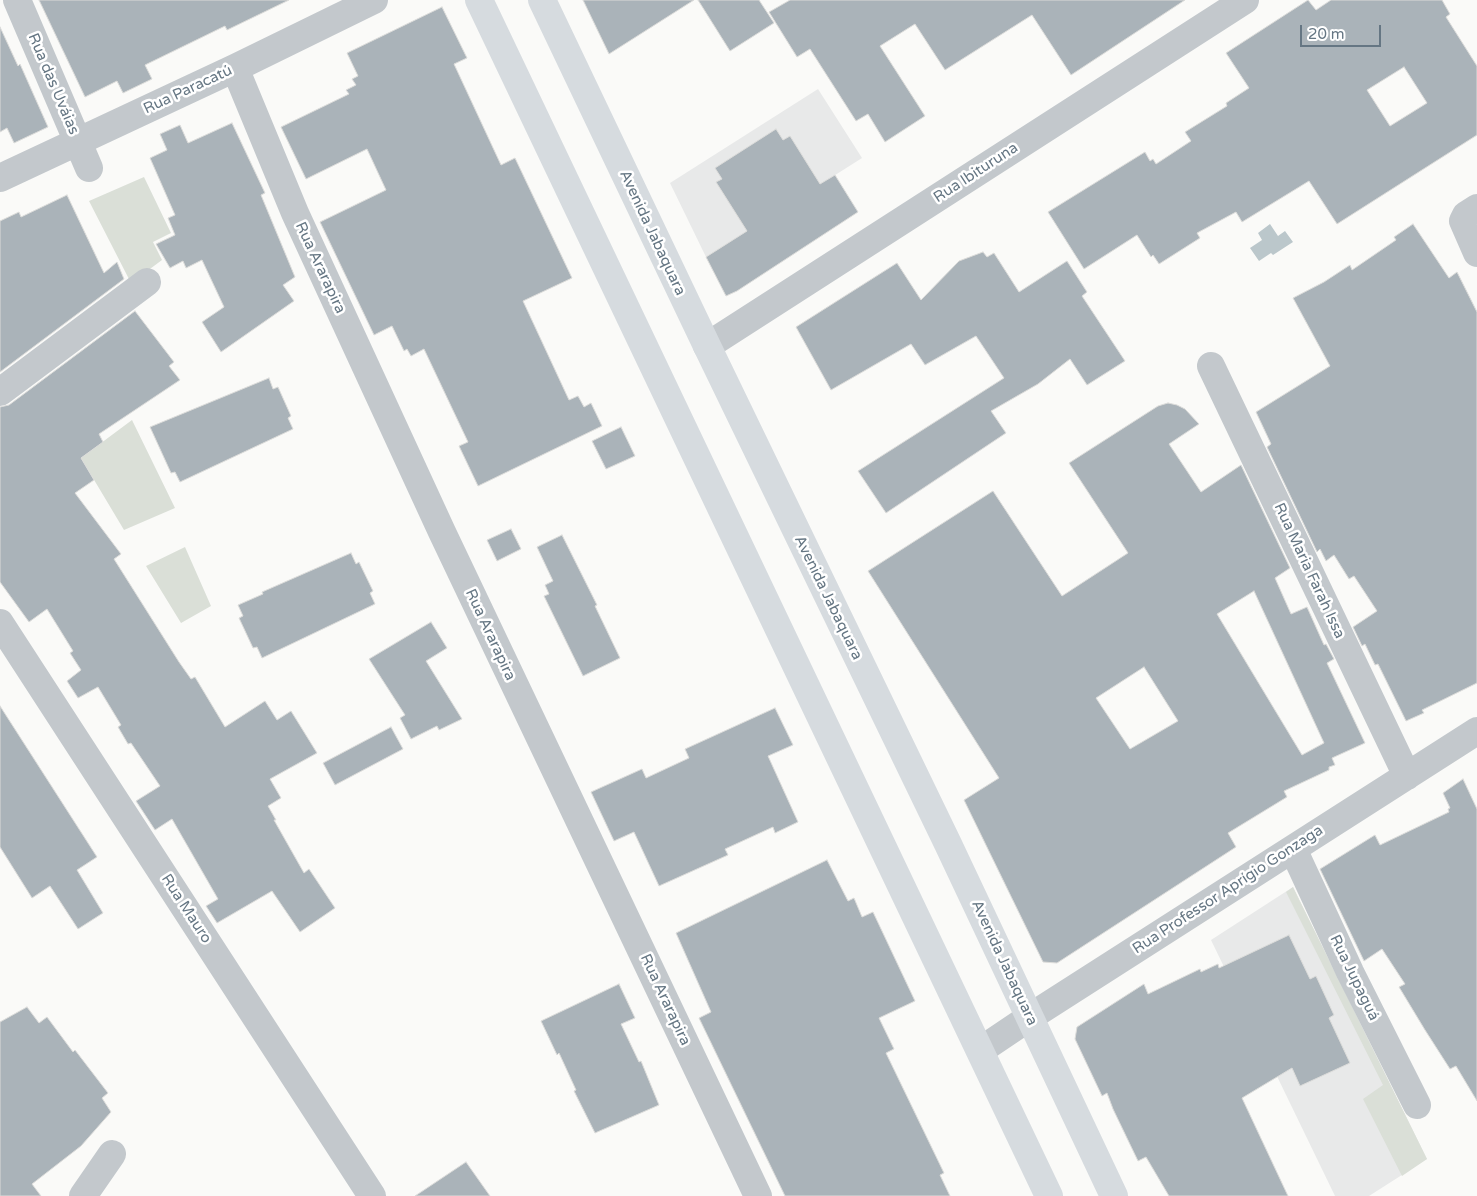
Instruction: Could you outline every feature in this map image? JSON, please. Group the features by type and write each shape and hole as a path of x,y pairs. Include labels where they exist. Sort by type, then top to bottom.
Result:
{"main road":[{"path":"479,0 1049,1196"},
{"name":"Avenida Jabaquara","path":"542,0 1114,1196"}],"street":[{"name":"Rua das Uváias","path":"17,0 89,168"},
{"name":"Rua Paracatú","path":"0,178 235,68 374,0"},
{"name":"Rua Ibituruna","path":"707,346 1245,0"},
{"name":"Rua Ararapira","path":"235,68 294,213 434,515 758,1196"},
{"path":"1471,217 1477,253"},
{"path":"0,392 146,282"},
{"name":"Rua Maria Farah Issa","path":"1211,366 1407,776"},
{"name":"Rua Mauro","path":"0,622 372,1196"},
{"name":"Rua Professor Aprígio Gonzaga","path":"980,1050 1477,731"},
{"name":"Rua Jupaguá","path":"1293,849 1350,972 1417,1105"},
{"path":"83,1196 112,1154"}],"shaded area":[{"path":"818,89 862,158 706,257 670,183"},
{"path":"144,177 171,233 153,242 162,260 131,283 89,201"},
{"path":"1270,224 1278,236 1285,231 1293,242 1273,255 1271,253 1259,261 1250,248 1262,240 1258,233"},
{"path":"132,420 175,508 124,530 81,458"},
{"path":"185,547 211,606 181,623 146,566"},
{"path":"1293,887 1427,1159 1369,1196 1335,1196 1211,940"},
{"path":"1293,887 1427,1159 1402,1176 1363,1099 1383,1085 1286,892"}],"building":[{"path":"39,0 289,0 227,30 225,26 145,65 152,79 123,93 117,81 85,97"},
{"path":"583,0 694,0 609,54"},
{"path":"698,0 759,0 774,23 730,51"},
{"path":"790,0 1185,0 1071,75 1032,15 945,70 915,24 880,46 925,116 885,142 868,114 856,121 810,49 797,57 769,12"},
{"path":"1308,0 1316,10 1331,0 1442,0 1450,14 1446,17 1477,66 1477,135 1337,224 1309,181 1242,222 1236,212 1197,233 1200,238 1159,264 1153,255 1151,257 1137,235 1084,269 1048,212 1145,152 1150,161 1153,159 1156,164 1191,141 1185,132 1227,106 1226,103 1249,88 1226,53","holes":["1404,67 1427,103 1390,126 1367,90"]},
{"path":"442,7 467,58 454,64 501,165 515,158 572,278 523,301 569,400 578,396 584,407 591,403 602,426 478,486 459,446 468,442 424,349 411,356 407,349 404,351 392,326 374,335 320,222 386,190 367,149 306,179 281,127 349,94 346,90 356,85 352,79 358,76 347,53"},
{"path":"0,27 18,66 20,64 48,127 14,143 7,128 0,132"},
{"path":"232,123 265,193 261,195 295,277 283,285 294,301 221,352 202,322 224,307 202,260 186,268 183,261 170,268 156,244 175,235 168,218 175,215 150,158 167,150 160,134 180,125 188,143"},
{"path":"776,129 783,140 790,136 820,184 835,175 858,212 737,291 726,296 706,257 747,231 716,182 722,179 715,168"},
{"path":"67,195 104,273 117,262 124,279 0,372 0,221 19,212 21,217"},
{"path":"1413,224 1449,278 1457,272 1477,312 1477,683 1422,710 1424,713 1406,721 1378,664 1375,665 1365,644 1362,646 1353,627 1377,611 1354,576 1349,579 1334,555 1326,561 1320,549 1317,552 1267,447 1271,444 1256,412 1330,366 1293,298 1324,282 1350,265 1352,270 1396,240 1394,237"},
{"path":"983,252 987,257 994,253 1019,292 1067,261 1087,292 1082,296 1125,361 1087,385 1070,359 1038,384 991,411 1006,433 886,513 858,471 1004,378 976,336 925,365 911,344 831,390 796,327 897,263 921,300 959,261"},
{"path":"135,311 174,362 169,366 180,380 99,434 103,442 81,458 94,480 75,493 121,554 114,559 179,662 191,679 195,677 225,727 265,701 277,720 291,711 317,753 270,779 281,798 268,806 276,820 274,820 304,873 309,869 335,908 300,932 272,891 217,923 206,906 218,899 172,819 155,830 136,801 160,786 131,743 128,744 118,727 121,725 98,687 78,698 67,681 81,670 70,653 73,651 47,609 29,622 0,582 0,407 9,405"},
{"path":"269,378 273,389 278,387 291,416 288,418 293,429 180,482 175,472 171,473 150,427"},
{"path":"1168,403 1177,405 1185,409 1199,424 1169,444 1201,492 1241,465 1290,568 1275,578 1291,614 1307,607 1324,645 1326,644 1334,659 1327,663 1365,743 1332,758 1335,765 1329,767 1329,770 1284,791 1287,797 1228,833 1236,847 1057,963 1043,962 964,800 999,778 868,571 993,491 1062,596 1128,553 1069,463 1158,406","holes":["1254,591 1324,743 1302,755 1217,614","1144,667 1178,721 1130,749 1096,698"]},
{"path":"621,427 635,456 606,469 592,441"},
{"path":"511,529 521,549 497,561 487,540"},
{"path":"562,535 597,605 595,606 620,658 583,676 544,596 549,594 545,585 553,581 537,547"},
{"path":"351,553 356,564 359,562 373,591 370,593 375,604 262,658 257,647 253,648 239,618 243,616 238,605 263,594 262,592"},
{"path":"431,622 447,648 426,661 462,719 439,730 437,726 411,739 400,718 405,715 369,659"},
{"path":"0,706 97,857 77,870 103,913 78,929 50,886 32,898 0,847"},
{"path":"775,708 793,745 768,756 798,822 775,833 773,827 725,849 728,855 659,886 634,832 614,841 591,792 642,769 646,778 689,758 685,749"},
{"path":"391,727 403,749 335,785 323,763"},
{"path":"1463,779 1477,809 1477,1101 1456,1066 1450,1069 1425,1030 1399,987 1405,984 1382,949 1364,961 1320,869 1375,835 1380,845 1449,812 1448,809 1450,808 1443,793"},
{"path":"827,860 848,901 854,898 862,917 873,912 915,1001 879,1018 894,1049 886,1053 944,1173 940,1175 950,1196 785,1196 699,1018 711,1012 676,933"},
{"path":"1289,935 1310,979 1316,976 1334,1015 1329,1018 1350,1063 1300,1086 1292,1068 1242,1098 1288,1196 1169,1196 1146,1157 1138,1161 1107,1093 1102,1096 1075,1039 1077,1027 1144,984 1148,994 1200,969 1201,972 1218,964 1219,968"},
{"path":"619,984 635,1018 621,1024 639,1062 641,1061 659,1105 595,1133 574,1091 576,1090 559,1053 557,1055 541,1021"},
{"path":"27,1007 39,1023 47,1017 73,1052 75,1050 108,1093 102,1098 111,1112 81,1146 32,1184 41,1196 0,1196 0,1022"},
{"path":"466,1162 490,1196 415,1196"}]}
